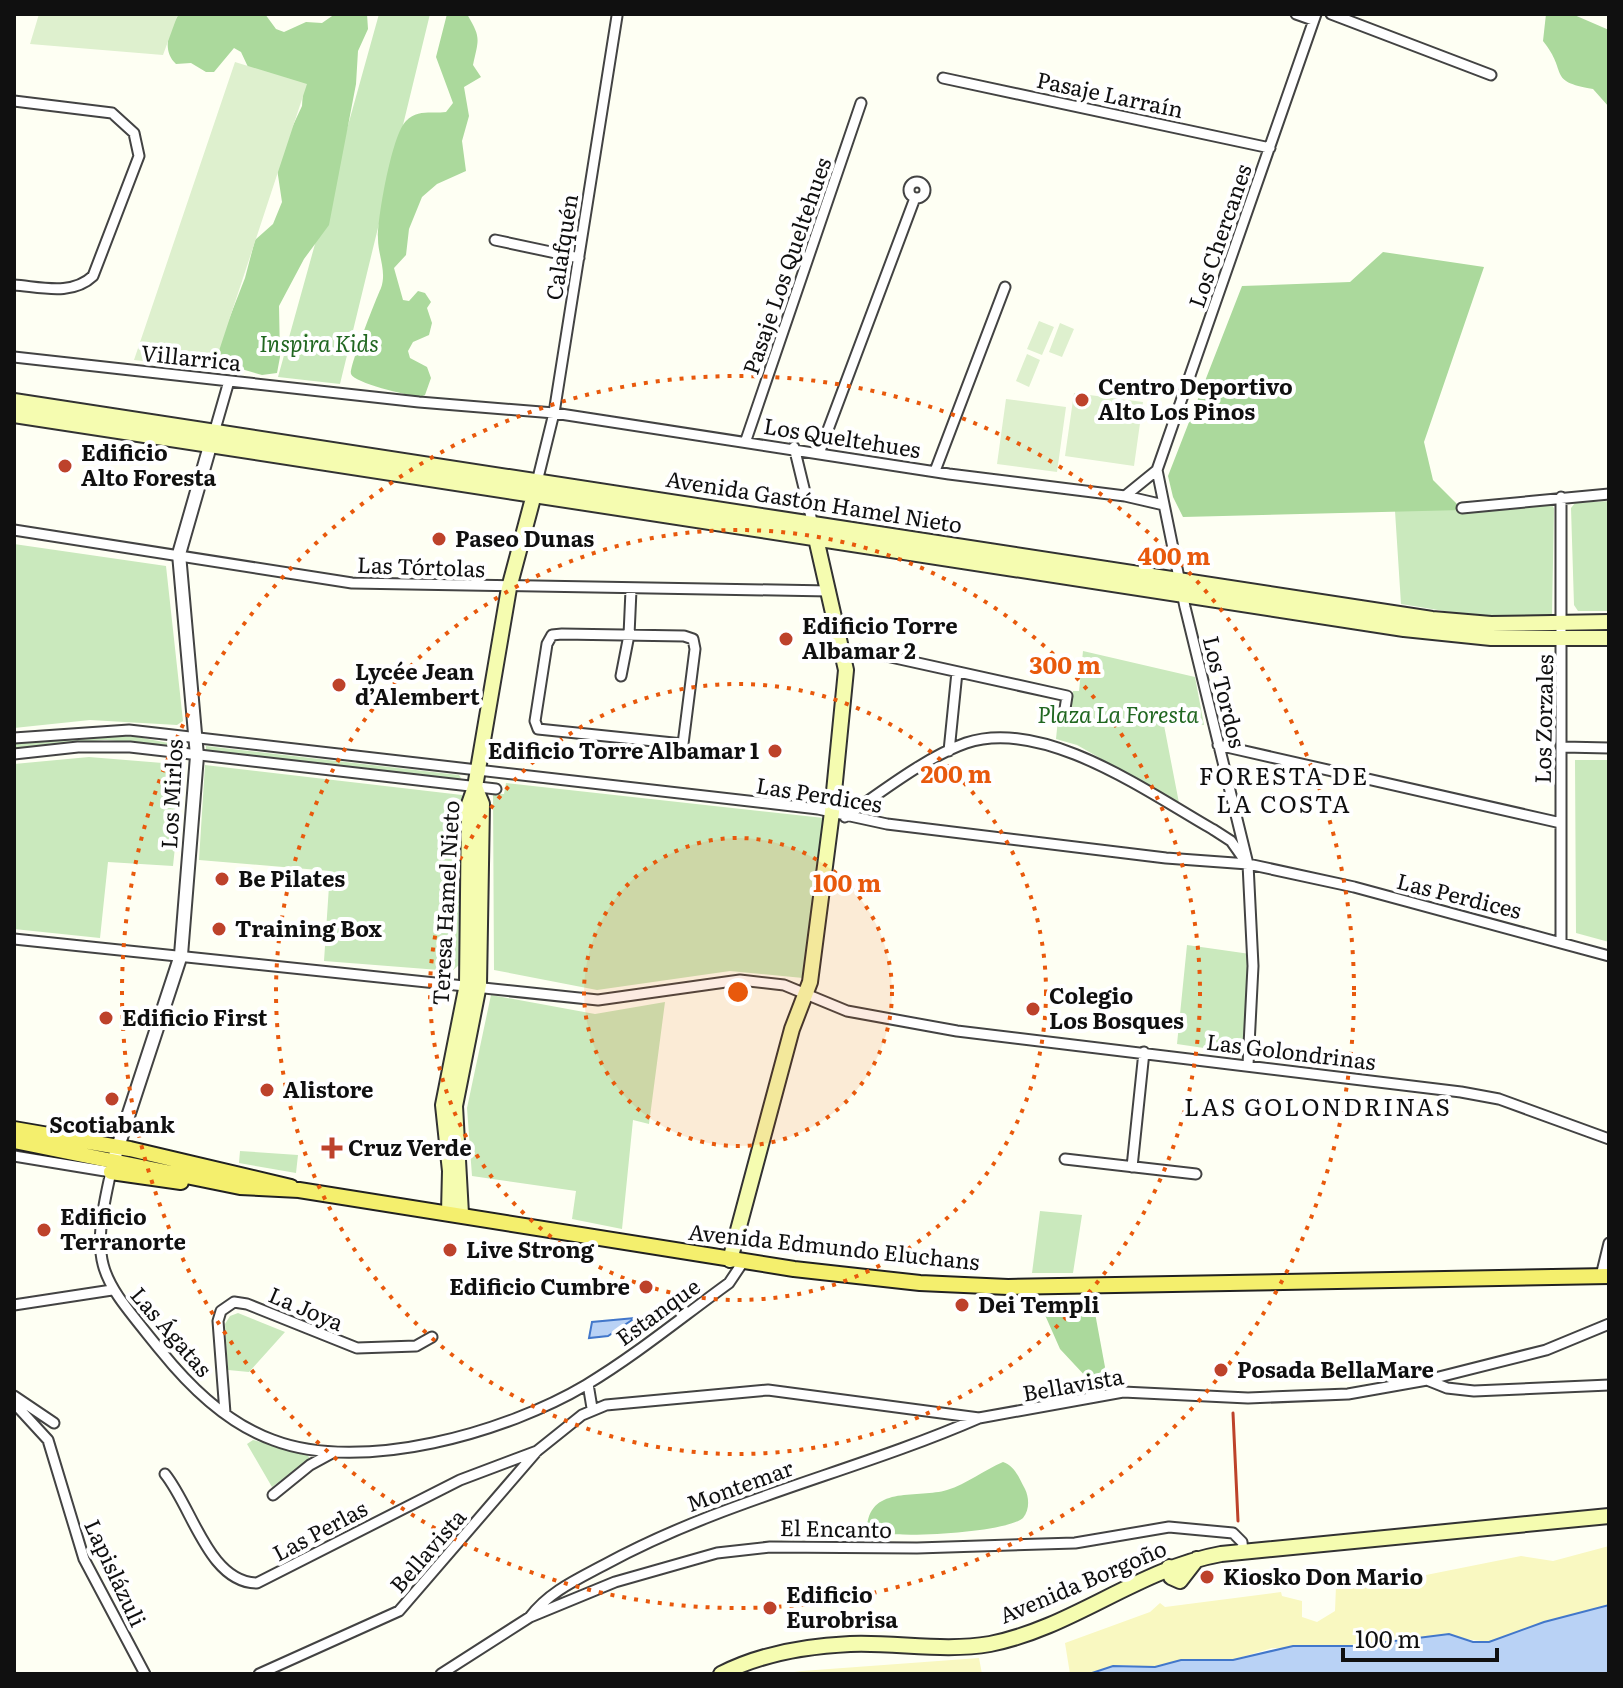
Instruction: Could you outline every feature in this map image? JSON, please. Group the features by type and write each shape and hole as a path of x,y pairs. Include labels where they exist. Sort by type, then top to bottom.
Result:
{"main road":[{"name":"Avenida Gastón Hamel Nieto","path":"14,401 212,440"},
{"name":"Avenida Gastón Hamel Nieto","path":"14,415 212,440 535,489 1444,634 1609,638"},
{"name":"Teresa Hamel Nieto","path":"455,1213 455,1106 473,984 469,804 475,787 509,588 535,489"},
{"name":"Avenida Gastón Hamel Nieto","path":"814,532 1179,578 1432,619 1491,624 1609,622"},
{"path":"736,1261 792,1029 807,994 839,815 847,680 844,651 814,532"},
{"name":"Avenida Edmundo Eluchans","path":"14,1129 196,1184 299,1190 736,1261 909,1282 1008,1287 1605,1276"},
{"name":"Avenida Edmundo Eluchans","path":"14,1141 114,1159 268,1179 299,1190"},
{"name":"Avenida Borgoño","path":"721,1674 765,1657 821,1647 968,1646 1001,1641 1043,1627 1169,1567 1197,1559 1609,1516"}],"street":[{"path":"1296,14 1314,17"},
{"path":"1331,14 1491,75"},
{"name":"Calafquén","path":"535,489 554,413 617,15"},
{"name":"Los Chercanes","path":"1157,470 1314,17"},
{"name":"Pasaje Larraín","path":"943,78 1270,148"},
{"path":"14,101 112,113 134,133 139,156 93,276 82,285 66,289 14,285"},
{"name":"Pasaje Los Queltehues","path":"746,440 861,103"},
{"path":"820,451 915,198"},
{"path":"495,240 579,258"},
{"path":"935,471 1005,287"},
{"name":"Villarrica","path":"14,357 554,413"},
{"name":"Los Mirlos","path":"114,1159 181,955 197,756 179,554 229,381"},
{"name":"Los Queltehues","path":"554,413 794,447 935,471 1125,496 1164,505"},
{"path":"794,447 814,532"},
{"path":"1125,496 1157,470"},
{"name":"Los Tordos","path":"1157,470 1182,594 1248,864 1253,966 1248,1065"},
{"path":"1462,508 1609,494"},
{"name":"Los Zorzales","path":"1561,497 1561,940"},
{"name":"Las Tórtolas","path":"14,530 352,583 830,591"},
{"path":"621,676 629,635 631,590"},
{"path":"552,635 629,635 684,636 693,639 695,649 683,744 538,729 535,721 547,644 552,635"},
{"path":"844,651 859,650 1067,696 1064,715"},
{"path":"949,751 957,672"},
{"name":"Las Perdices","path":"14,738 129,730 839,815 1151,856 1248,864 1561,940 1609,956"},
{"path":"839,815 949,751 970,742 991,739 1077,752 1231,841 1248,864"},
{"path":"1218,745 1561,823"},
{"path":"14,754 104,747 496,789"},
{"path":"1563,747 1609,748"},
{"name":"Las Golondrinas","path":"14,939 606,1000 750,980 784,985 847,1011 914,1024 1499,1099 1609,1139"},
{"path":"1132,1167 1144,1052"},
{"path":"14,1156 114,1159"},
{"name":"Las Ágatas","path":"114,1159 99,1241 103,1269 112,1290 181,1376 225,1413 272,1440 333,1452 418,1444 474,1432 523,1415 588,1384"},
{"path":"1065,1159 1196,1174"},
{"path":"1605,1276 1609,1243"},
{"name":"Estanque","path":"588,1384 729,1283 736,1261"},
{"name":"Las Ágatas","path":"14,1305 112,1290"},
{"name":"La Joya","path":"225,1413 218,1321 221,1311 234,1302 247,1304 357,1348 416,1346 432,1337"},
{"path":"1427,1380 1546,1350 1609,1324"},
{"name":"Bellavista","path":"259,1674 399,1611 537,1451 592,1408 768,1390 979,1418 1123,1392 1288,1397 1348,1394 1427,1380 1447,1388 1474,1391 1609,1385"},
{"path":"588,1384 592,1408"},
{"path":"14,1396 54,1423"},
{"name":"Lapislázuli","path":"14,1403 48,1440 84,1559 145,1674"},
{"name":"Montemar","path":"530,1617 555,1591 682,1526 979,1418"},
{"name":"Las Perlas","path":"165,1474 223,1570 234,1579 257,1583 460,1480 537,1451"},
{"name":"Las Ágatas","path":"273,1495 310,1465 333,1452"},
{"name":"El Encanto","path":"441,1674 530,1617 668,1564 717,1553 770,1547 917,1548 1075,1543 1181,1527 1233,1533 1242,1542 1243,1552"}],"green space":[{"name":"Inspira Kids","path":"379,14 430,14 340,384 278,377"},
{"path":"1609,501 1609,611 1578,611 1574,605 1571,508 1575,503"},
{"path":"1550,503 1554,508 1552,615 1469,615 1401,604 1395,511"},
{"path":"14,544 166,566 183,721 177,725 90,720 14,728"},
{"name":"Plaza La Foresta","path":"1083,651 1195,677 1204,725 1163,720 1179,803 1077,745 1056,739 1058,719 1069,720 1073,691 1079,691"},
{"path":"104,735 137,737 190,747 105,740 14,748 14,743"},
{"path":"206,746 459,775 461,778 206,751"},
{"path":"89,757 175,764 183,771 173,866 108,862 100,938 14,929 14,764"},
{"path":"1575,760 1609,760 1609,942 1576,933"},
{"path":"205,765 462,795 459,965 452,971 324,961 330,871 199,860"},
{"path":"506,783 824,818 803,978 730,971 597,990 494,970 493,794 504,794"},
{"path":"1187,945 1250,954 1244,1054 1177,1044"},
{"path":"491,995 595,1014 665,1002 649,1124 633,1120 622,1229 572,1219 576,1191 472,1176 467,1108"},
{"path":"240,1151 298,1155 296,1173 239,1163"},
{"path":"1040,1211 1082,1215 1073,1273 1032,1273"},
{"path":"238,1313 285,1332 249,1372 228,1370 225,1324 230,1316"},
{"path":"253,1440 307,1454 310,1459 272,1487 247,1444"}],"shaded area":[{"path":"39,14 178,14 163,55 30,44"},
{"path":"179,14 265,14 276,29 284,32 306,22 322,23 335,14 367,14 368,29 358,51 356,84 329,225 304,259 279,306 280,357 277,373 262,375 224,364 217,350 245,278 255,240 273,224 282,202 276,162 302,106 303,91 248,67 241,52 234,48 214,72 206,72 191,63 176,64 168,46 172,26"},
{"path":"447,14 467,14 472,22 478,38 473,65 481,77 464,87 469,116 462,141 466,171 437,184 422,197 409,229 406,255 394,268 403,300 409,301 418,291 425,293 431,302 427,308 432,323 429,335 413,342 408,351 410,358 427,367 431,378 425,395 419,397 371,385 351,374 383,282 378,229 386,178 396,142 401,129 411,117 420,113 446,112 453,103 436,57"},
{"path":"1546,14 1572,14 1609,30 1609,107 1593,89 1563,79 1543,41"},
{"path":"235,62 307,84 213,369 134,360"},
{"path":"1383,252 1484,267 1424,442 1433,480 1463,510 1183,517 1173,497 1168,476 1242,286 1350,282"},
{"path":"1039,321 1054,327 1042,355 1027,349"},
{"path":"1060,323 1074,329 1062,357 1049,352"},
{"path":"1027,354 1040,360 1029,387 1016,381"},
{"path":"1074,393 1143,402 1134,466 1065,456"},
{"path":"1006,399 1066,407 1057,472 997,464"},
{"path":"1052,1306 1090,1307 1095,1313 1105,1367 1100,1378 1088,1379 1060,1349 1045,1315"},
{"path":"1003,1462 1014,1469 1028,1500 1025,1515 1013,1523 972,1531 921,1535 867,1530 870,1515 885,1500 947,1490"}],"sand":[{"path":"1609,1546 1609,1605 1544,1622 1489,1642 1435,1635 1425,1639 1333,1648 1272,1648 1229,1661 1181,1660 1155,1667 1121,1665 1089,1674 1070,1674 1065,1643 1150,1612 1160,1603 1165,1607 1281,1592 1282,1596 1302,1601 1302,1617 1317,1622 1335,1611 1336,1586 1406,1579 1521,1556 1553,1561"},
{"path":"979,1658 982,1674 778,1674 802,1671"}],"water":[{"path":"635,1318 608,1336 589,1338 592,1322"},
{"path":"1609,1605 1609,1674 1089,1674 1113,1666 1155,1667 1181,1660 1233,1660 1293,1646 1354,1646 1449,1634 1473,1642 1489,1642 1544,1622"}],"railway":[{"path":"1233,1413 1238,1521"}],"place":[{"name":"Centro Deportivo Alto Los Pinos","path":"1082,400"},
{"name":"Edificio Alto Foresta","path":"65,466"},
{"name":"Paseo Dunas","path":"439,539"},
{"name":"Edificio Torre Albamar 2","path":"786,639"},
{"name":"Lycée Jean d’Alembert","path":"339,685"},
{"name":"Edificio Torre Albamar 1","path":"775,751"},
{"name":"Be Pilates","path":"222,879"},
{"name":"Training Box","path":"219,929"},
{"name":"Colegio Los Bosques","path":"1033,1009"},
{"name":"Edificio First","path":"106,1018"},
{"name":"Alistore","path":"267,1090"},
{"name":"Scotiabank","path":"112,1099"},
{"name":"Cruz Verde","path":"332,1148"},
{"name":"Edificio Terranorte","path":"44,1230"},
{"name":"Live Strong","path":"450,1250"},
{"name":"Edificio Cumbre","path":"646,1287"},
{"name":"Dei Templi","path":"962,1305"},
{"name":"Posada BellaMare","path":"1221,1370"},
{"name":"Kiosko Don Mario","path":"1207,1577"},
{"name":"Edificio Eurobrisa","path":"770,1608"}],"district":[{"name":"FORESTA DE LA COSTA","path":"1284,791"},
{"name":"LAS GOLONDRINAS","path":"1318,1108"}]}
